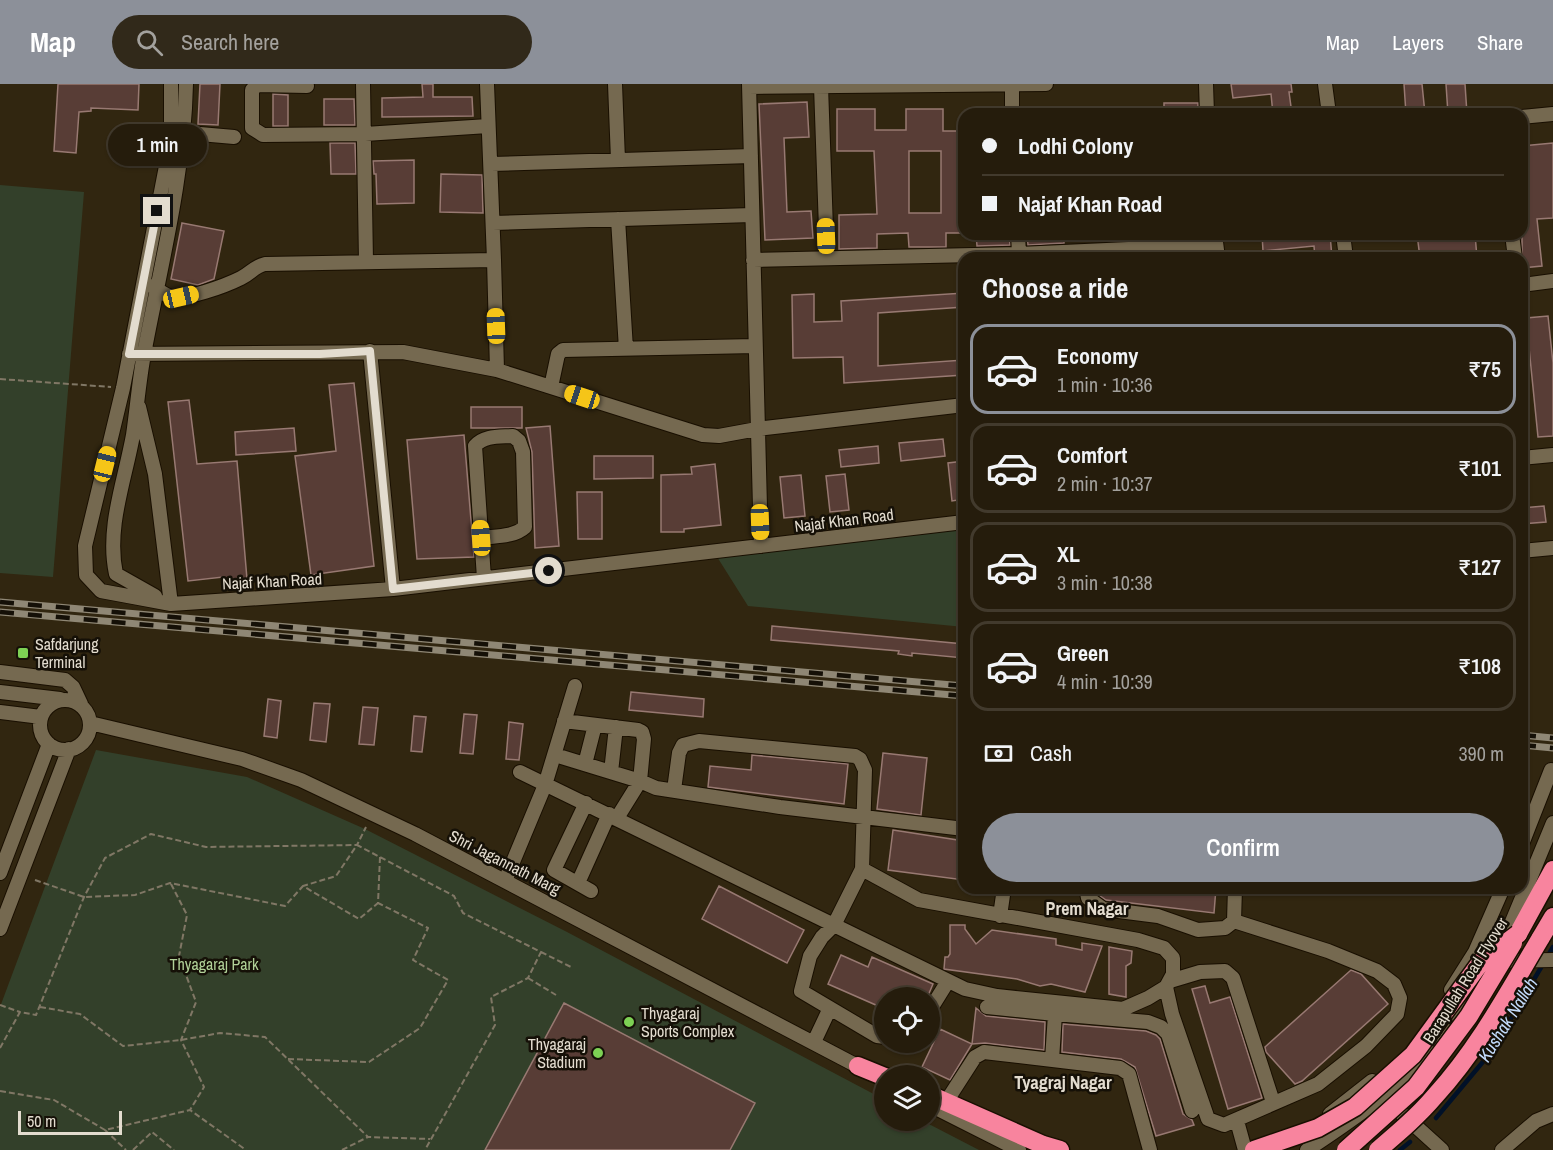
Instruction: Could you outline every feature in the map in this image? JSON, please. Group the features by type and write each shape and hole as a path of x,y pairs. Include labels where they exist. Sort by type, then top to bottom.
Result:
{"highway":[{"name":"Barapullah Road Flyover","path":"1346,1150 1416,1087 1469,1016 1553,870"},
{"path":"1378,1150 1436,1096 1468,1054 1491,1023 1553,917"},
{"path":"1254,1150 1318,1128 1355,1107 1413,1055 1481,962 1518,934"},
{"path":"858,1066 874,1074"},
{"path":"940,1102 1060,1150"}],"street":[{"name":"Najaf Khan Road","path":"171,84 178,132 166,166 123,388 85,546 86,575 101,591 171,603 393,589 958,523"},
{"path":"171,603 116,574 113,560 116,517 144,354 159,290 186,84"},
{"path":"363,84 366,261"},
{"path":"487,84 497,370"},
{"path":"615,84 618,160"},
{"path":"761,546 749,86 1046,84"},
{"path":"1206,84 1207,108"},
{"path":"1326,84 1328,108"},
{"path":"307,86 257,85 252,90 252,128 263,135 364,134 488,126"},
{"path":"1006,85 1011,108"},
{"path":"821,86 827,258"},
{"path":"1528,116 1553,114"},
{"path":"178,132 234,137"},
{"path":"491,164 751,156"},
{"path":"493,223 752,215"},
{"path":"618,219 626,349"},
{"path":"1068,252 1216,246"},
{"path":"753,260 958,255"},
{"path":"143,280 170,297 176,297 214,289 243,277 259,265 266,264 494,260"},
{"path":"1528,284 1553,281"},
{"path":"551,387 560,351 755,346"},
{"path":"370,351 393,589"},
{"path":"129,354 403,352 497,370 692,433 719,436 757,429 958,406"},
{"path":"137,401 155,474 171,603"},
{"path":"481,538 507,535 519,532 525,527 523,452 519,441 513,436 480,440 475,446 481,538 484,578"},
{"path":"1528,457 1553,455"},
{"path":"1528,550 1553,548"},
{"path":"0,672 65,680 74,687 81,705"},
{"path":"505,880 545,785 575,686"},
{"path":"0,692 66,699 81,705 87,711 90,732 85,741 69,749 60,749 49,744 40,728 41,717 48,706 66,699"},
{"path":"0,712 41,717"},
{"path":"564,722 642,732 644,739 640,781 613,816 578,883"},
{"name":"Shri Jagannath Marg","path":"90,723 253,762 301,780 505,880 858,1066"},
{"path":"585,764 595,725"},
{"path":"611,772 616,728"},
{"path":"674,790 679,753 683,745 699,741 855,756 860,759 865,770 862,869 834,925 822,937 810,956 801,991 874,1034"},
{"path":"0,873 49,744"},
{"path":"0,929 69,749"},
{"path":"555,755 656,788 958,828"},
{"path":"1528,829 1551,770"},
{"path":"520,772 965,989 997,996 1123,1009 1148,998 1168,984 1200,972 1225,971 1233,978 1274,1102"},
{"path":"586,803 548,867 591,891"},
{"path":"1528,884 1553,823"},
{"path":"862,869 919,900 1138,940 1164,948 1173,958 1173,974 1168,984 1172,1014 1208,1119 1224,1125 1318,1084 1366,1046 1397,1014 1400,998 1394,984 1377,971 1328,951 1234,921"},
{"path":"1000,916 1003,894"},
{"path":"1087,894 1088,898 1103,909 1158,916 1198,930 1226,928 1234,921 1235,894"},
{"path":"1269,1150 1331,1113 1386,1069 1434,1016 1475,952 1500,894"},
{"path":"1307,1150 1362,1114 1437,1043 1496,961 1524,894"},
{"path":"1475,952 1496,961 1553,960"},
{"path":"940,994 948,981"},
{"path":"987,1007 1148,1022 1161,1027 1168,1034 1192,1111"},
{"path":"814,1042 830,1008"},
{"path":"1053,1060 1055,1014"},
{"path":"940,1101 980,1053 991,1052 1125,1070 1131,1081 1150,1150"},
{"path":"1383,1096 1442,1150"},
{"path":"940,1103 1019,1150"},
{"path":"1502,1150 1536,1121 1553,1114"},
{"path":"1237,1121 1245,1150"}],"path":[{"path":"0,379 68,386 123,388"},
{"path":"21,874 84,897 135,895 170,883 285,906 303,886 336,876 357,845 373,814"},
{"path":"0,1005 36,1016 84,897 105,858 151,834 206,847 357,845 454,896 463,913 571,967"},
{"path":"303,886 359,919 378,903 380,857"},
{"path":"105,1130 190,1110 204,1087 181,1040 196,1002 179,956 187,915 170,883"},
{"path":"288,1059 369,1062 420,1028 448,980 413,960 428,928 378,903"},
{"path":"425,1150 495,1025 491,997 528,978 541,952"},
{"path":"528,978 556,994"},
{"path":"40,1007 80,1014 123,1046 181,1040 219,1033 265,1037 368,1137"},
{"path":"0,1048 20,1012"},
{"path":"0,1091 54,1100 105,1130 126,1150"},
{"path":"190,1110 246,1150"},
{"path":"133,1150 152,1132 174,1150"},
{"path":"342,1150 368,1137 430,1139"}],"green space":[{"path":"0,185 84,192 53,577 0,573"},
{"path":"958,523 958,626 748,606 714,552"},
{"name":"Thyagaraj Park","path":"96,750 247,777 365,829 567,932 874,1094 874,1131 940,1130 979,1150 0,1150 0,1007"}],"building":[{"path":"58,84 139,84 138,110 91,108 91,111 79,112 76,153 54,151"},
{"path":"200,84 220,84 218,125 198,124"},
{"path":"422,84 433,84 433,97 472,97 473,116 382,117 382,98 423,97"},
{"path":"1231,84 1291,84 1292,92 1289,92 1291,108 1272,108 1271,94 1233,98"},
{"path":"1404,84 1422,84 1424,108 1406,108"},
{"path":"1446,84 1465,84 1467,108 1448,108"},
{"path":"273,94 288,95 288,126 273,126"},
{"path":"324,99 354,99 355,125 324,125"},
{"path":"807,102 809,137 784,138 787,212 811,211 813,238 765,240 759,104"},
{"path":"1164,103 1198,103 1198,108 1164,108"},
{"path":"837,109 875,109 875,130 906,130 906,109 943,109 943,131 958,131 958,233 946,233 946,247 909,247 908,233 877,234 877,248 839,249 839,215 877,214 874,151 837,151","holes":["909,151 941,151 941,213 909,213"]},
{"path":"330,143 355,143 356,174 331,174"},
{"path":"1553,143 1553,218 1537,219 1542,266 1528,267 1528,252 1522,252 1522,240 1528,240 1528,145"},
{"path":"414,160 414,203 377,204 373,161"},
{"path":"441,174 482,175 483,213 440,212"},
{"path":"182,223 224,231 214,279 198,285 171,279"},
{"path":"976,240 1010,240 1010,245 977,246"},
{"path":"1028,240 1064,240 1064,243 1028,245"},
{"path":"1262,240 1330,240 1332,252 1314,252 1314,246 1263,251"},
{"path":"1418,240 1476,240 1476,252 1419,252"},
{"path":"958,293 958,307 878,313 878,366 958,360 958,375 844,383 843,357 793,358 792,295 814,294 814,322 842,321 841,301"},
{"path":"1548,316 1553,363 1553,436 1538,437 1528,318"},
{"path":"354,383 374,566 311,575 295,456 336,451 329,385"},
{"path":"189,400 197,464 237,461 247,579 224,581 223,577 188,581 168,402"},
{"path":"471,407 522,407 522,428 471,428"},
{"path":"550,426 559,546 535,548 532,452 526,428"},
{"path":"294,428 296,451 236,455 235,432"},
{"path":"464,435 474,557 417,559 407,440"},
{"path":"943,439 945,456 901,461 899,443"},
{"path":"878,446 879,463 841,467 839,450"},
{"path":"594,456 653,456 653,478 594,479"},
{"path":"958,462 958,500 952,501 948,463"},
{"path":"715,464 721,525 684,529 684,532 661,532 661,475 692,474 691,467"},
{"path":"845,474 849,510 830,512 826,476"},
{"path":"801,475 805,516 784,518 780,477"},
{"path":"577,492 602,492 602,539 578,539"},
{"path":"1544,506 1546,522 1528,524 1528,507"},
{"path":"772,626 958,643 958,657 912,653 912,656 898,654 899,651 771,640"},
{"path":"631,692 704,699 703,717 629,710"},
{"path":"268,699 281,701 277,738 264,736"},
{"path":"314,703 330,704 326,742 310,740"},
{"path":"363,707 378,708 374,745 359,744"},
{"path":"464,714 477,715 473,754 460,753"},
{"path":"414,716 426,717 422,752 411,751"},
{"path":"509,722 523,724 519,760 506,759"},
{"path":"883,753 927,758 921,815 877,809"},
{"path":"752,755 848,764 844,804 708,787 710,766 751,770"},
{"path":"893,830 958,840 958,879 888,870"},
{"path":"719,886 804,930 787,963 702,919"},
{"path":"1216,894 1214,913 1106,900 1099,895"},
{"path":"950,925 965,925 965,929 976,944 992,930 1056,939 1056,945 1082,950 1082,943 1102,946 1085,992 1051,984 1040,986 1017,979 944,969 945,957 950,954"},
{"path":"1109,947 1132,951 1131,963 1126,966 1126,997 1109,994"},
{"path":"841,955 868,967 872,957 933,984 932,987 874,987 874,1004 828,984"},
{"path":"1351,970 1361,974 1388,1004 1302,1081 1295,1084 1266,1052 1265,1047"},
{"path":"1205,986 1210,1003 1230,997 1262,1098 1228,1109 1192,989"},
{"name":"Thyagaraj Stadium","path":"564,1003 755,1103 730,1150 485,1150"},
{"path":"976,1008 986,1016 1045,1022 1044,1050 985,1043 972,1044"},
{"path":"1063,1024 1146,1031 1156,1035 1160,1039 1183,1114 1192,1120 1194,1125 1156,1136 1135,1067 1121,1059 1062,1052"},
{"path":"940,1029 972,1044 950,1080 940,1075 940,1065 923,1065 929,1053 940,1053"}],"waterway":[{"name":"Kushak Nallah","path":"1436,1118 1492,1051 1553,947"},
{"name":"Kushak Nallah","path":"1400,1150 1410,1142"}],"railway":[{"path":"0,602 958,685"},
{"path":"0,612 958,695"},
{"path":"1528,736 1553,738"},
{"path":"1528,746 1553,748"}],"place":[{"name":"Safdarjung Terminal","path":"23,653"},
{"name":"Thyagaraj Sports Complex","path":"629,1022"},
{"name":"Thyagaraj Stadium","path":"598,1053"}],"district":[{"name":"Prem Nagar","path":"1087,909"},
{"name":"Tyagraj Nagar","path":"1063,1083"}],"route":[{"path":"157,211 129,354 320,354 370,351 393,589 549,571"}]}
